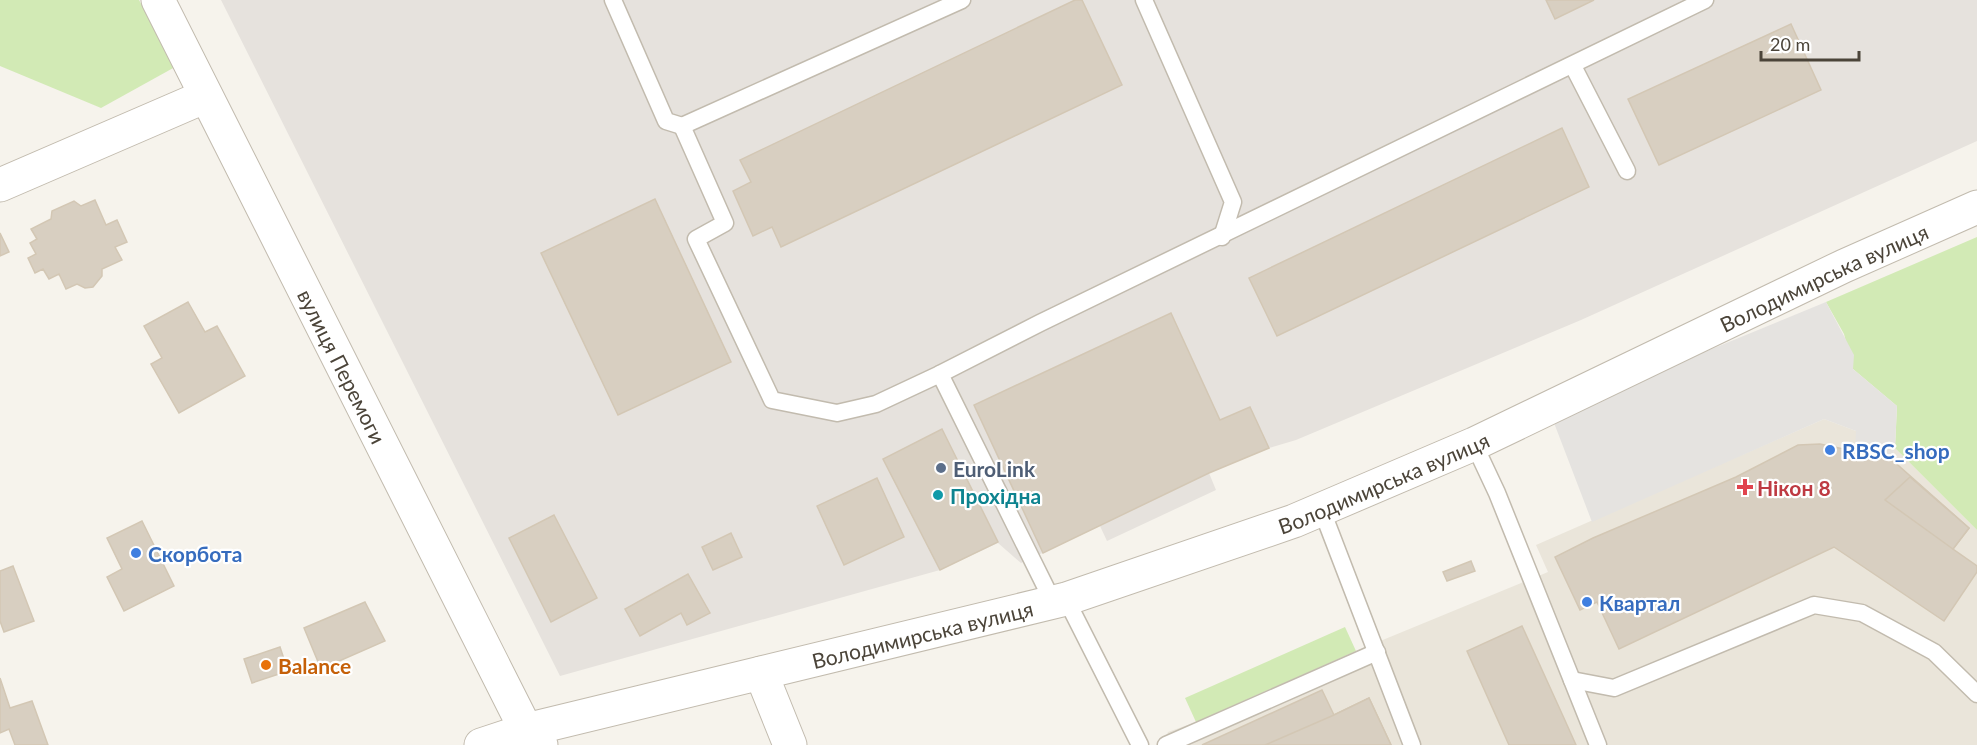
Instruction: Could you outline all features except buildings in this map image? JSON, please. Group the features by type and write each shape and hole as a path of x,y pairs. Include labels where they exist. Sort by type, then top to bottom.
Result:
{"street":[{"name":"вулиця Перемоги","path":"158,0 533,738"},
{"path":"0,185 206,96"},
{"name":"Володимирська вулиця","path":"533,738 761,673 1059,600 1294,521 1474,444 1844,266 1977,207"},
{"path":"761,673 790,745"},
{"path":"481,745 533,738"}],"lane":[{"path":"612,0 666,121 682,126 962,0"},
{"path":"1144,0 1233,202 1222,237"},
{"path":"682,126 725,223 696,238 772,400 837,413 876,404 940,375 1040,323 1222,237 1705,0"},
{"path":"1573,66 1627,171"},
{"path":"940,375 1059,600 1140,745"},
{"path":"1474,444 1497,493 1598,745"},
{"path":"1321,508 1412,745"},
{"path":"1572,680 1614,688 1815,605 1862,613 1934,652 1977,694"},
{"path":"1166,745 1377,652"}],"shaded area":[{"path":"221,0 1977,0 1977,141 1581,320 1296,440 1269,448 1209,473 1216,490 1107,541 1100,526 1021,563 998,543 940,570 560,676"},
{"path":"1826,302 1854,355 1853,369 1897,406 1895,448 1891,459 1855,452 1856,431 1824,419 1592,522 1551,415"},
{"path":"1824,419 1856,431 1891,459 1895,448 1977,530 1977,745 1163,745 1168,732 1548,572 1536,545"}],"green space":[{"path":"0,0 139,0 175,67 101,108 0,66"},
{"path":"1977,237 1977,530 1895,448 1897,406 1853,369 1844,334 1826,302"},
{"path":"1345,627 1356,651 1196,722 1185,698"}],"place":[{"name":"RBSC_shop","path":"1830,450"},
{"name":"EuroLink","path":"941,468"},
{"name":"Нікон 8","path":"1745,487"},
{"name":"Прохідна","path":"938,495"},
{"name":"Скорбота","path":"136,553"},
{"name":"Квартал","path":"1587,602"},
{"name":"Balance","path":"266,665"}]}
